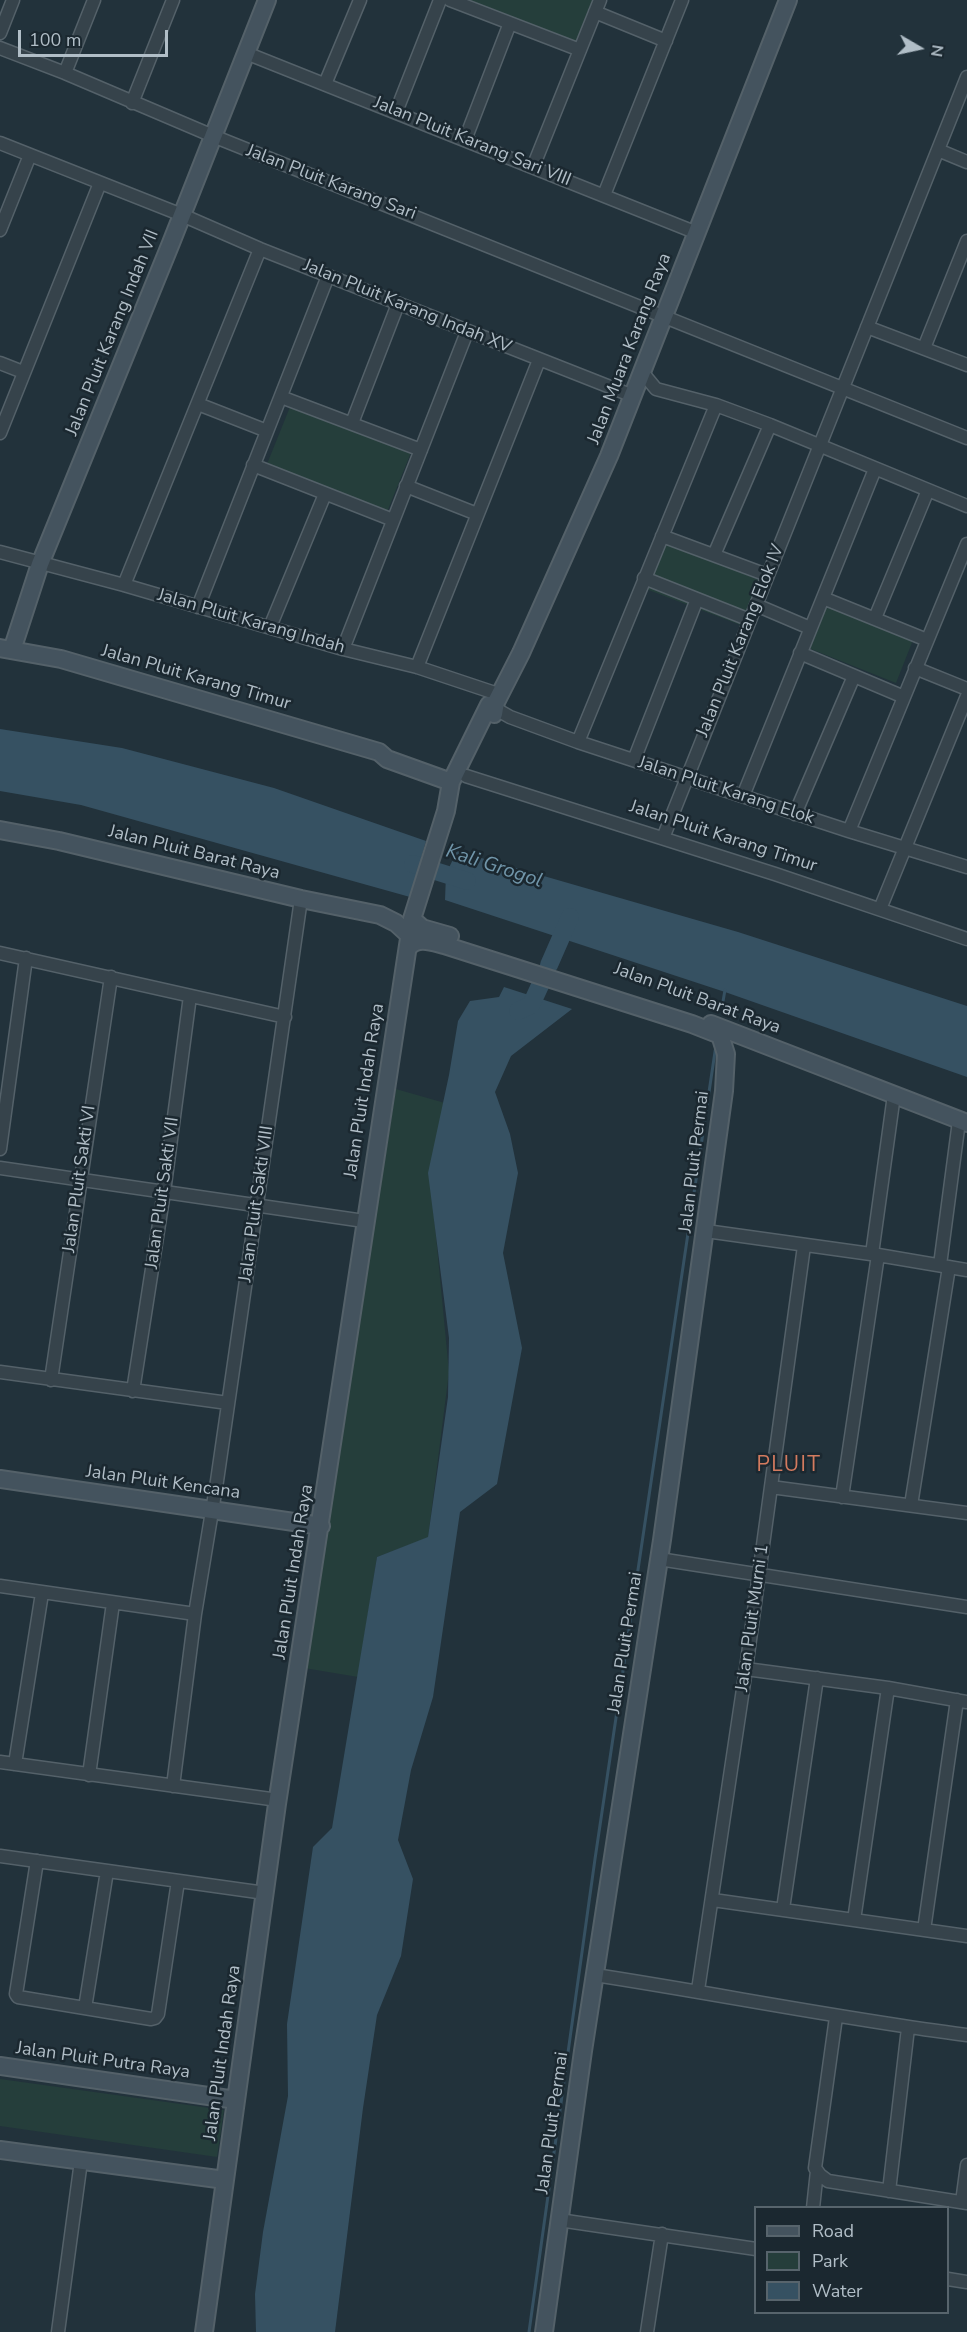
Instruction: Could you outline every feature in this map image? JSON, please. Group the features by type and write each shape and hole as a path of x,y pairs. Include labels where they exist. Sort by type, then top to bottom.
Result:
{"street":[{"path":"0,33 13,0"},
{"path":"65,73 94,0"},
{"path":"132,103 173,0"},
{"path":"182,215 267,0"},
{"path":"325,84 360,0"},
{"path":"396,112 440,0"},
{"path":"450,0 580,50"},
{"path":"533,167 600,0"},
{"path":"604,195 682,0"},
{"name":"Jalan Muara Karang Raya","path":"444,816 447,795 495,704 609,456 788,0"},
{"path":"595,12 666,41"},
{"path":"465,140 510,22"},
{"name":"Jalan Pluit Karang Sari","path":"0,48 213,136 967,438"},
{"name":"Jalan Pluit Karang Sari VIII","path":"246,52 697,232"},
{"name":"Jalan Pluit Karang Elok IV","path":"663,838 967,76"},
{"name":"Jalan Pluit Karang Indah VII","path":"0,142 182,215 6,649"},
{"path":"938,150 967,162"},
{"path":"0,230 30,155"},
{"path":"0,433 100,183"},
{"name":"Jalan Pluit Karang Indah XV","path":"182,215 260,249 633,396"},
{"path":"924,348 967,241"},
{"path":"124,585 260,249"},
{"path":"198,607 328,276"},
{"path":"352,423 398,304"},
{"path":"867,327 967,365"},
{"path":"343,649 467,332"},
{"path":"417,667 539,360"},
{"path":"0,363 24,372"},
{"path":"642,372 656,389 716,405 771,425 967,506"},
{"path":"281,397 421,450"},
{"path":"198,404 267,431"},
{"path":"578,742 716,405"},
{"path":"714,555 771,425"},
{"path":"253,465 393,520"},
{"path":"743,796 875,469"},
{"path":"406,486 477,514"},
{"path":"875,618 928,490"},
{"path":"270,627 325,494"},
{"path":"662,536 767,575"},
{"path":"849,831 967,544"},
{"name":"Jalan Pluit Karang Indah","path":"0,552 124,585 343,649 417,667 495,704"},
{"path":"644,578 750,620"},
{"path":"823,598 927,640"},
{"path":"634,760 697,599"},
{"path":"756,605 810,628"},
{"name":"Jalan Pluit Karang Timur","path":"6,649 61,659 379,752 387,759 457,777 663,838 967,939"},
{"path":"800,653 903,697"},
{"path":"915,668 967,689"},
{"path":"795,814 854,676"},
{"path":"880,909 967,696"},
{"name":"Jalan Pluit Karang Elok","path":"495,704 578,742 795,814 964,866"},
{"name":"Jalan Pluit Indah Raya","path":"204,2332 278,1800 321,1526 364,1221 412,922 444,816"},
{"name":"Jalan Pluit Barat Raya","path":"0,830 59,841 301,899 412,922 451,941 580,978 754,1040 963,1122"},
{"path":"964,866 967,852"},
{"name":"Jalan Pluit Sakti VIII","path":"173,1786 195,1614 301,899"},
{"name":"Jalan Pluit Barat Raya","path":"380,915 396,923 412,922"},
{"name":"Jalan Pluit Barat Raya","path":"412,922 412,943 451,941"},
{"path":"0,953 285,1017"},
{"name":"Jalan Pluit Barat Raya","path":"493,954 716,1032 720,1035 724,1046 726,1071"},
{"path":"0,1149 4,1098 26,958"},
{"name":"Jalan Pluit Sakti VI","path":"51,1380 111,977"},
{"name":"Jalan Pluit Sakti VII","path":"134,1391 190,996"},
{"path":"726,1071 744,1044 754,1040"},
{"name":"Jalan Pluit Permai","path":"544,2332 706,1231 726,1071"},
{"path":"842,1497 894,1095"},
{"path":"911,1505 963,1122"},
{"path":"0,1168 364,1221"},
{"path":"706,1231 875,1254 967,1270"},
{"name":"Jalan Pluit Murni 1","path":"698,1990 746,1669 804,1246"},
{"path":"0,1372 228,1403"},
{"name":"Jalan Pluit Kencana","path":"0,1479 321,1526"},
{"path":"771,1487 967,1513"},
{"path":"658,1559 967,1607"},
{"path":"0,1586 195,1614"},
{"path":"15,1764 42,1593"},
{"path":"89,1775 113,1603"},
{"path":"746,1669 888,1688 962,1701 924,1930"},
{"path":"783,1909 817,1678"},
{"path":"854,1920 888,1688"},
{"path":"0,1762 278,1800"},
{"path":"0,1856 265,1893"},
{"path":"37,1861 16,1994 18,1997 151,2019 157,2016 178,1881"},
{"path":"85,2008 107,1871"},
{"path":"713,1900 967,1936"},
{"path":"595,1975 698,1990 836,2017 967,2035"},
{"path":"813,2206 817,2172 815,2168 836,2017"},
{"path":"889,2191 909,2028"},
{"name":"Jalan Pluit Putra Raya","path":"0,2066 236,2100"},
{"path":"0,2150 225,2180"},
{"path":"58,2332 81,2161"},
{"path":"817,2172 828,2181 965,2202 967,2165"},
{"name":"Jalan Pluit Permai","path":"559,2220 754,2249"},
{"path":"651,2332 662,2234"},
{"path":"949,2279 967,2282"}],"green space":[{"path":"467,0 595,0 577,42"},
{"path":"292,402 412,450 383,522 263,474"},
{"path":"665,542 735,568 761,581 743,626 646,589"},
{"path":"824,600 913,640 896,683 806,647"},
{"path":"396,1089 452,1105 433,1205 449,1372 428,1538 377,1557 358,1677 304,1668"},
{"path":"0,2079 224,2110 217,2157 0,2126"}],"water":[{"path":"0,729 122,748 274,788 426,841 410,897 81,805 0,791"},
{"path":"457,851 738,932 967,1006 967,1077 725,992 445,900 446,874"},
{"path":"504,987 572,1009 511,1056 495,1092 510,1134 518,1173 503,1253 522,1348 497,1484 460,1512 433,1697 411,1770 398,1840 413,1879 401,1956 377,2015 335,2332 256,2332 255,2294 263,2232 288,2096 287,2024 313,1847 332,1828 377,1557 428,1537 448,1397 449,1338 428,1173 458,1021 470,1001 499,997"}],"waterway":[{"name":"Kali Grogol","path":"413,864 467,881"},
{"path":"549,965 570,917"},
{"path":"518,1011 531,1005 543,979"},
{"path":"722,1007 725,990"},
{"path":"529,2332 595,1859 716,1045"}],"district":[{"name":"PLUIT","path":"789,1466"}]}
